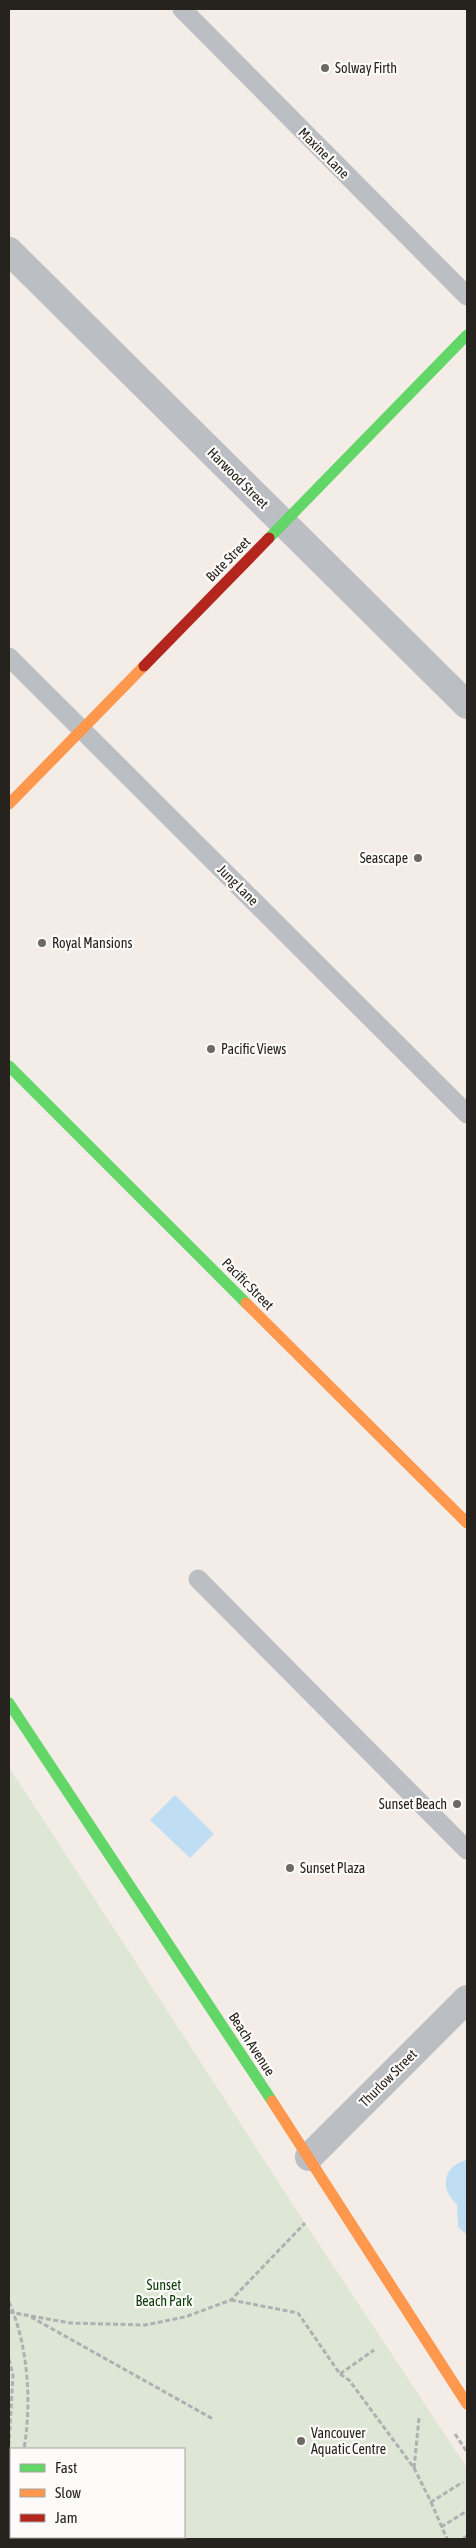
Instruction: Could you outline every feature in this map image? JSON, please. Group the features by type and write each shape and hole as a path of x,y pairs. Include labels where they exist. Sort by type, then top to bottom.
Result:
{"street":[{"name":"Harwood Street","path":"9,251 467,706"},
{"name":"Bute Street","path":"9,804 467,335"},
{"name":"Pacific Street","path":"9,1066 467,1523"},
{"name":"Beach Avenue","path":"9,1703 309,2157 467,2404"},
{"name":"Thurlow Street","path":"309,2157 467,1999"}],"lane":[{"name":"Maxine Lane","path":"182,9 467,296"},
{"name":"Jung Lane","path":"9,657 467,1114"},
{"path":"198,1579 467,1850"}],"path":[{"path":"9,2312 70,2322 145,2325 185,2317 231,2300 305,2223"},
{"path":"231,2300 298,2313 340,2374 349,2380 414,2468 447,2539"},
{"path":"9,2302 14,2314 28,2377 24,2448"},
{"path":"29,2316 213,2419"},
{"path":"340,2374 374,2350"},
{"path":"9,2359 13,2375 9,2445"},
{"path":"414,2468 419,2418"},
{"path":"431,2502 463,2482"},
{"path":"441,2527 467,2511"},
{"path":"463,2539 467,2536"}],"green space":[{"name":"Sunset Beach Park","path":"9,1767 305,2223 467,2468 467,2539 9,2539"}],"water":[{"path":"175,1795 214,1834 190,1858 150,1820"},
{"path":"467,2160 467,2235 458,2227 457,2204 448,2192 446,2178 453,2167"}],"traffic: fast":[{"path":"269,538 467,335"},
{"path":"9,1066 246,1303"},
{"path":"9,1703 272,2101"}],"traffic: slow":[{"path":"9,804 144,666"},
{"path":"246,1303 467,1523"},
{"path":"272,2101 467,2404"}],"traffic: jam":[{"path":"144,666 269,538"}],"place":[{"name":"Solway Firth","path":"325,68"},
{"name":"Seascape","path":"418,858"},
{"name":"Royal Mansions","path":"42,943"},
{"name":"Pacific Views","path":"211,1049"},
{"name":"Sunset Beach","path":"457,1804"},
{"name":"Sunset Plaza","path":"290,1868"},
{"name":"Vancouver Aquatic Centre","path":"301,2441"}]}
